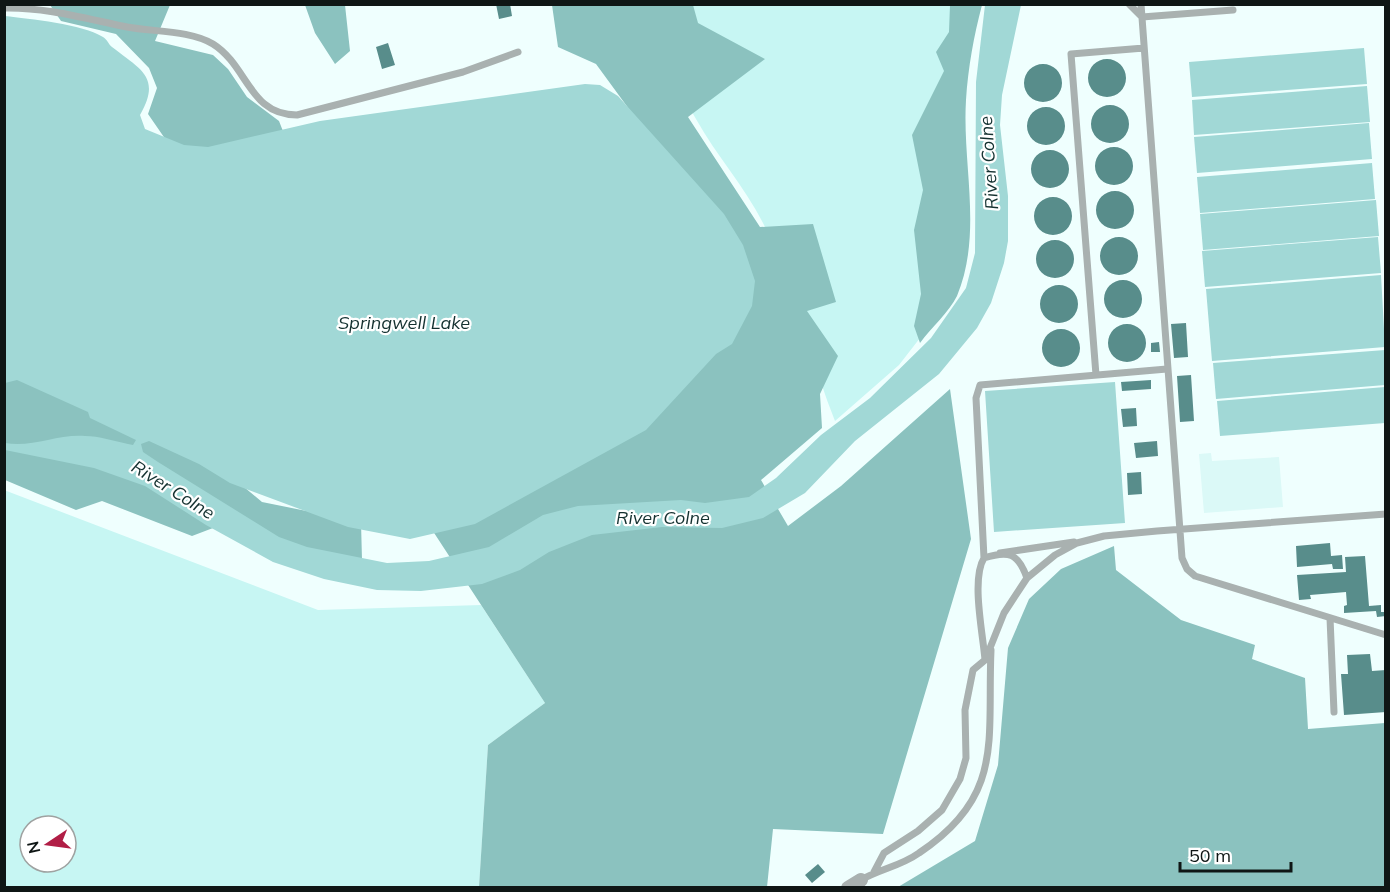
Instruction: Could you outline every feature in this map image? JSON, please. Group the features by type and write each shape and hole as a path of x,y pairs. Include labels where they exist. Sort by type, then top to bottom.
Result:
{"street":[{"path":"848,888 861,880"}],"lane":[{"path":"1129,4 1142,17 1233,10"},
{"path":"1141,4 1182,558 1187,569 1195,576 1386,635"},
{"path":"4,8 87,17 126,27 196,37 213,44 226,56 269,110 284,115 297,115 463,72 518,52"},
{"path":"1096,375 1071,54 1144,48"},
{"path":"985,660 978,582 979,567 984,558 976,398 980,385 1167,369"},
{"path":"984,558 1000,553 1089,539 1386,514"},
{"path":"874,872 884,853 918,831 942,810 960,779 966,758 965,710 973,669 985,660 1004,613 1026,578 1055,555 1089,539"},
{"path":"1000,553 1011,555 1021,562 1026,578"},
{"path":"1330,618 1334,712"},
{"path":"861,880 874,872 892,868 918,855 948,832 974,801 987,768 991,647"}],"shaded area":[{"path":"50,5 170,5 155,41 213,55 228,69 247,97 279,121 288,144 177,156 148,114 157,88 149,68 116,34 61,21"},
{"path":"305,5 345,5 350,51 335,64 315,33"},
{"path":"552,5 693,5 698,23 765,59 688,117 760,227 813,224 836,302 807,311 838,356 820,394 822,428 761,480 788,526 841,486 950,389 971,539 883,834 773,829 767,887 479,887 488,745 545,703 425,519 746,269 596,64 558,47"},
{"path":"665,5 966,5 920,338 899,365 835,421 775,247 756,210 696,119 685,95 669,32"},
{"path":"950,5 982,5 976,28 966,100 970,199 969,248 965,272 957,296 920,343 914,326 921,294 914,230 923,190 912,135 944,71 936,52 949,32"},
{"path":"4,371 214,462 262,502 361,522 362,560 288,548 234,520 192,536 102,501 76,510 5,480"},
{"path":"1211,453 1212,461 1279,457 1283,507 1204,513 1199,454"},
{"path":"4,490 318,610 481,605 545,703 488,745 479,887 5,887"},
{"path":"1114,546 1116,570 1181,620 1255,645 1252,659 1305,678 1308,729 1385,723 1385,887 898,887 975,841 998,765 1008,648 1029,599 1061,569"}],"water":[{"name":"Springwell Lake","path":"985,5 1021,5 1002,95 1000,125 1008,196 1008,241 1004,263 991,303 977,328 939,374 855,441 805,493 763,518 722,528 662,527 592,535 549,552 520,570 482,584 421,591 377,590 324,579 273,562 206,525 145,486 94,468 5,450 5,443 25,444 75,436 96,437 133,445 136,440 90,418 88,412 17,380 5,383 5,16 70,25 94,32 104,38 145,75 149,91 140,115 145,129 184,145 208,147 320,121 585,84 600,85 618,96 724,214 743,245 755,281 752,306 732,344 716,354 646,430 475,524 410,539 348,527 230,483 199,464 149,441 141,444 143,452 279,537 307,547 387,563 429,561 489,547 543,515 578,506 681,500 705,503 749,497 776,478 821,435 870,398 931,338 966,288 975,253 976,82"},
{"path":"1364,48 1367,84 1192,97 1189,62"},
{"path":"1367,86 1370,122 1194,135 1192,100"},
{"path":"1369,123 1372,159 1197,173 1194,137"},
{"path":"1372,163 1375,199 1200,213 1197,177"},
{"path":"1376,200 1379,236 1203,250 1200,214"},
{"path":"1378,237 1381,273 1205,287 1202,251"},
{"path":"1381,275 1385,347 1212,361 1206,289"},
{"path":"1385,350 1385,385 1216,399 1213,363"},
{"path":"1115,382 1125,523 994,532 985,391"},
{"path":"1385,387 1385,423 1220,436 1217,401"}],"building":[{"path":"496,4 510,4 512,16 499,19"},
{"path":"388,43 395,65 382,69 376,47"},
{"path":"1107,59 1120,65 1126,78 1120,91 1107,97 1094,91 1088,78 1094,65"},
{"path":"1043,64 1056,70 1062,83 1056,96 1043,102 1030,96 1024,83 1030,70"},
{"path":"1110,105 1123,111 1129,124 1123,137 1110,143 1097,137 1091,124 1097,111"},
{"path":"1046,107 1059,113 1065,126 1059,139 1046,145 1033,139 1027,126 1033,113"},
{"path":"1114,147 1127,153 1133,166 1127,179 1114,185 1101,179 1095,166 1101,153"},
{"path":"1050,150 1063,156 1069,169 1063,182 1050,188 1037,182 1031,169 1037,156"},
{"path":"1115,191 1128,197 1134,210 1128,223 1115,229 1102,223 1096,210 1102,197"},
{"path":"1053,197 1066,203 1072,216 1066,229 1053,235 1040,229 1034,216 1040,203"},
{"path":"1119,237 1132,243 1138,256 1132,269 1119,275 1106,269 1100,256 1106,243"},
{"path":"1055,240 1068,246 1074,259 1068,272 1055,278 1042,272 1036,259 1042,246"},
{"path":"1123,280 1136,286 1142,299 1136,312 1123,318 1110,312 1104,299 1110,286"},
{"path":"1059,285 1072,291 1078,304 1072,317 1059,323 1046,317 1040,304 1046,291"},
{"path":"1186,323 1188,357 1174,358 1171,324"},
{"path":"1127,324 1140,330 1146,343 1140,356 1127,362 1114,356 1108,343 1114,330"},
{"path":"1061,329 1074,335 1080,348 1074,361 1061,367 1048,361 1042,348 1048,335"},
{"path":"1159,342 1160,352 1151,352 1151,343"},
{"path":"1191,375 1194,421 1180,422 1177,376"},
{"path":"1151,380 1151,389 1122,391 1121,382"},
{"path":"1136,408 1137,426 1123,427 1121,409"},
{"path":"1157,441 1158,456 1136,458 1134,443"},
{"path":"1141,472 1142,494 1128,495 1127,473"},
{"path":"1330,543 1331,556 1342,555 1343,569 1333,569 1332,564 1297,567 1296,546"},
{"path":"1365,556 1369,606 1381,605 1381,612 1386,612 1386,616 1377,617 1376,611 1344,613 1344,606 1347,605 1346,592 1310,595 1311,599 1299,600 1297,575 1346,572 1345,557"},
{"path":"1370,654 1372,671 1386,670 1386,712 1344,715 1341,674 1348,674 1347,655"},
{"path":"818,864 825,872 812,883 805,875"}],"water label":[{"name":"River Colne","path":"989,163"},
{"name":"River Colne","path":"173,490"},
{"name":"River Colne","path":"663,518"}]}
